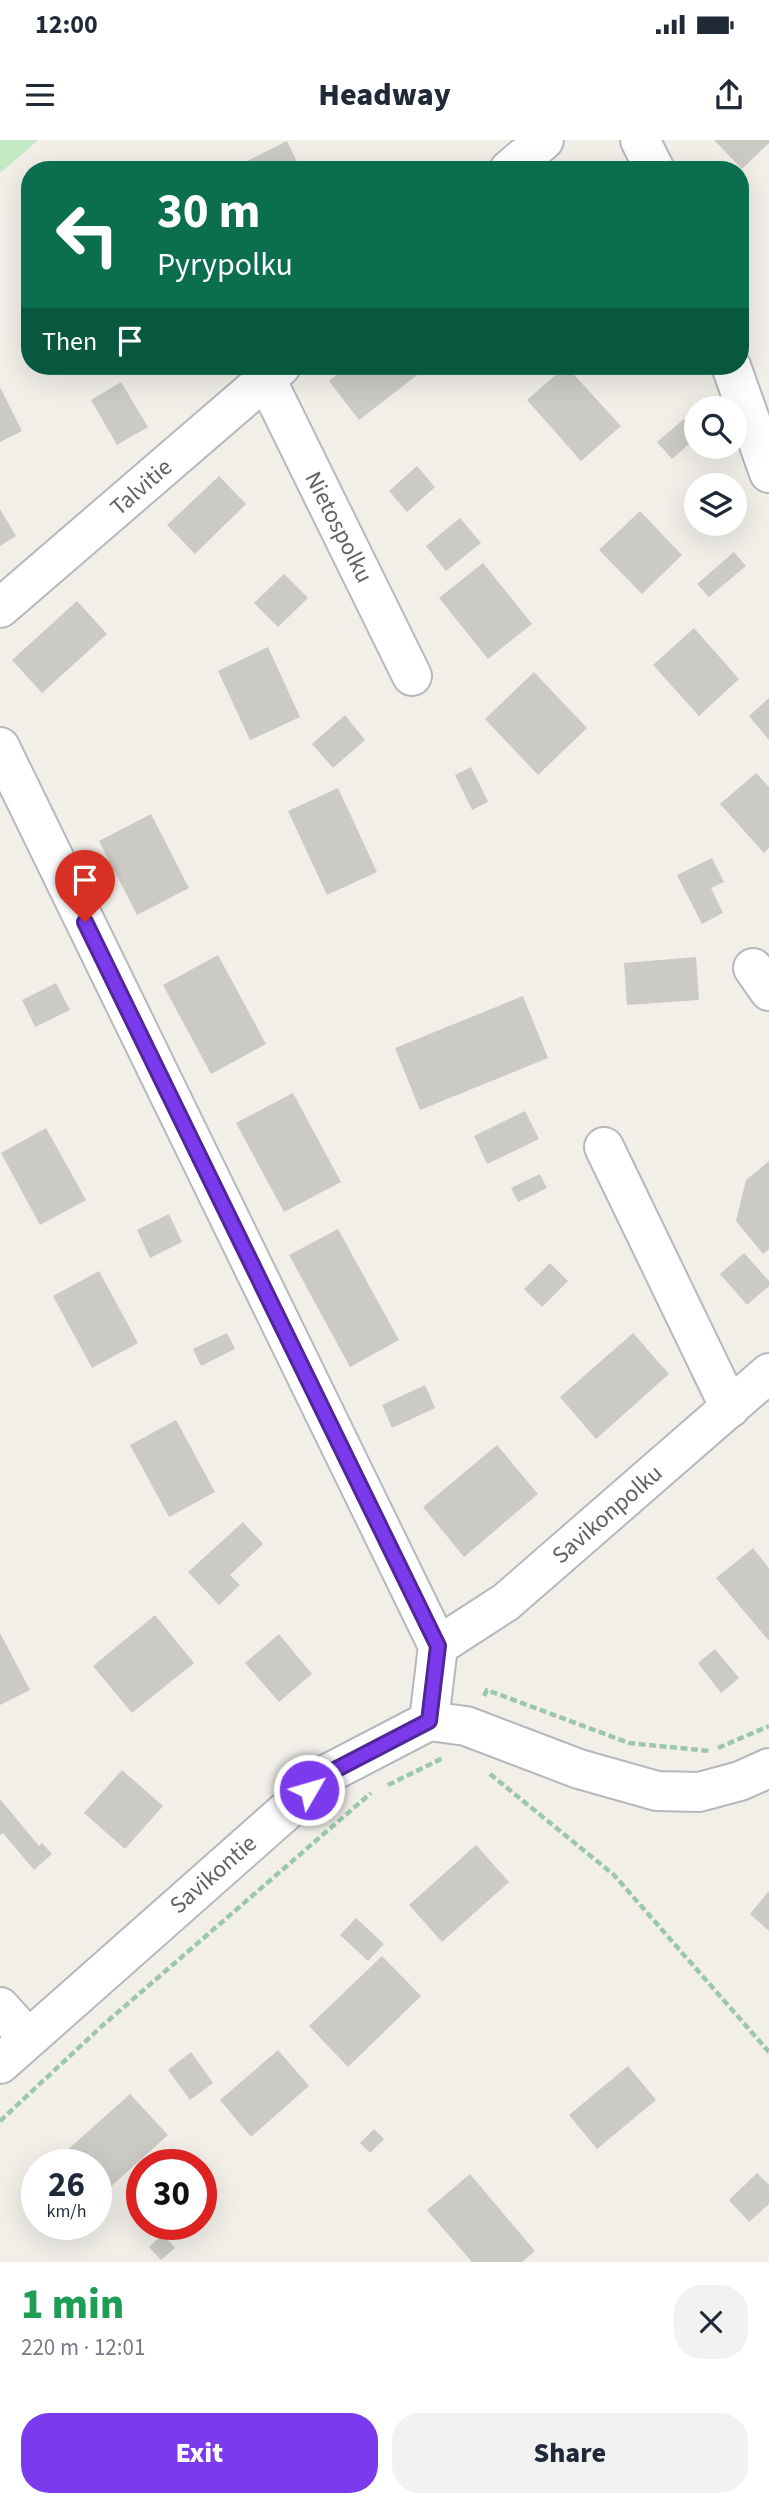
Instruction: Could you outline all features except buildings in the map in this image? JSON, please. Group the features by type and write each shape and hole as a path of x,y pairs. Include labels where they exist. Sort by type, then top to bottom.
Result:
{"street":[{"path":"520,161 544,140"},
{"path":"640,140 650,161"},
{"name":"Talvitie","path":"0,608 271,375"},
{"name":"Nietospolku","path":"274,375 412,676"},
{"path":"734,375 769,473"},
{"path":"0,747 438,1646 429,1721 467,1726 579,1769 657,1791 699,1791 740,1782 769,1768"},
{"path":"604,1147 730,1408"},
{"name":"Savikonpolku","path":"438,1646 506,1602 769,1373"},
{"name":"Savikontie","path":"0,2064 27,2037 329,1773 429,1721"},
{"path":"0,2007 27,2037"}],"path":[{"path":"384,1786 443,1759 457,1747 487,1690 629,1743 711,1751 769,1726"},
{"path":"488,1773 614,1875 769,2052"},
{"path":"0,2121 112,2017 374,1791"}],"green space":[{"path":"0,140 38,140 0,173"}],"route":[{"path":"85,922 438,1646 429,1721 329,1773 309,1790"}]}
